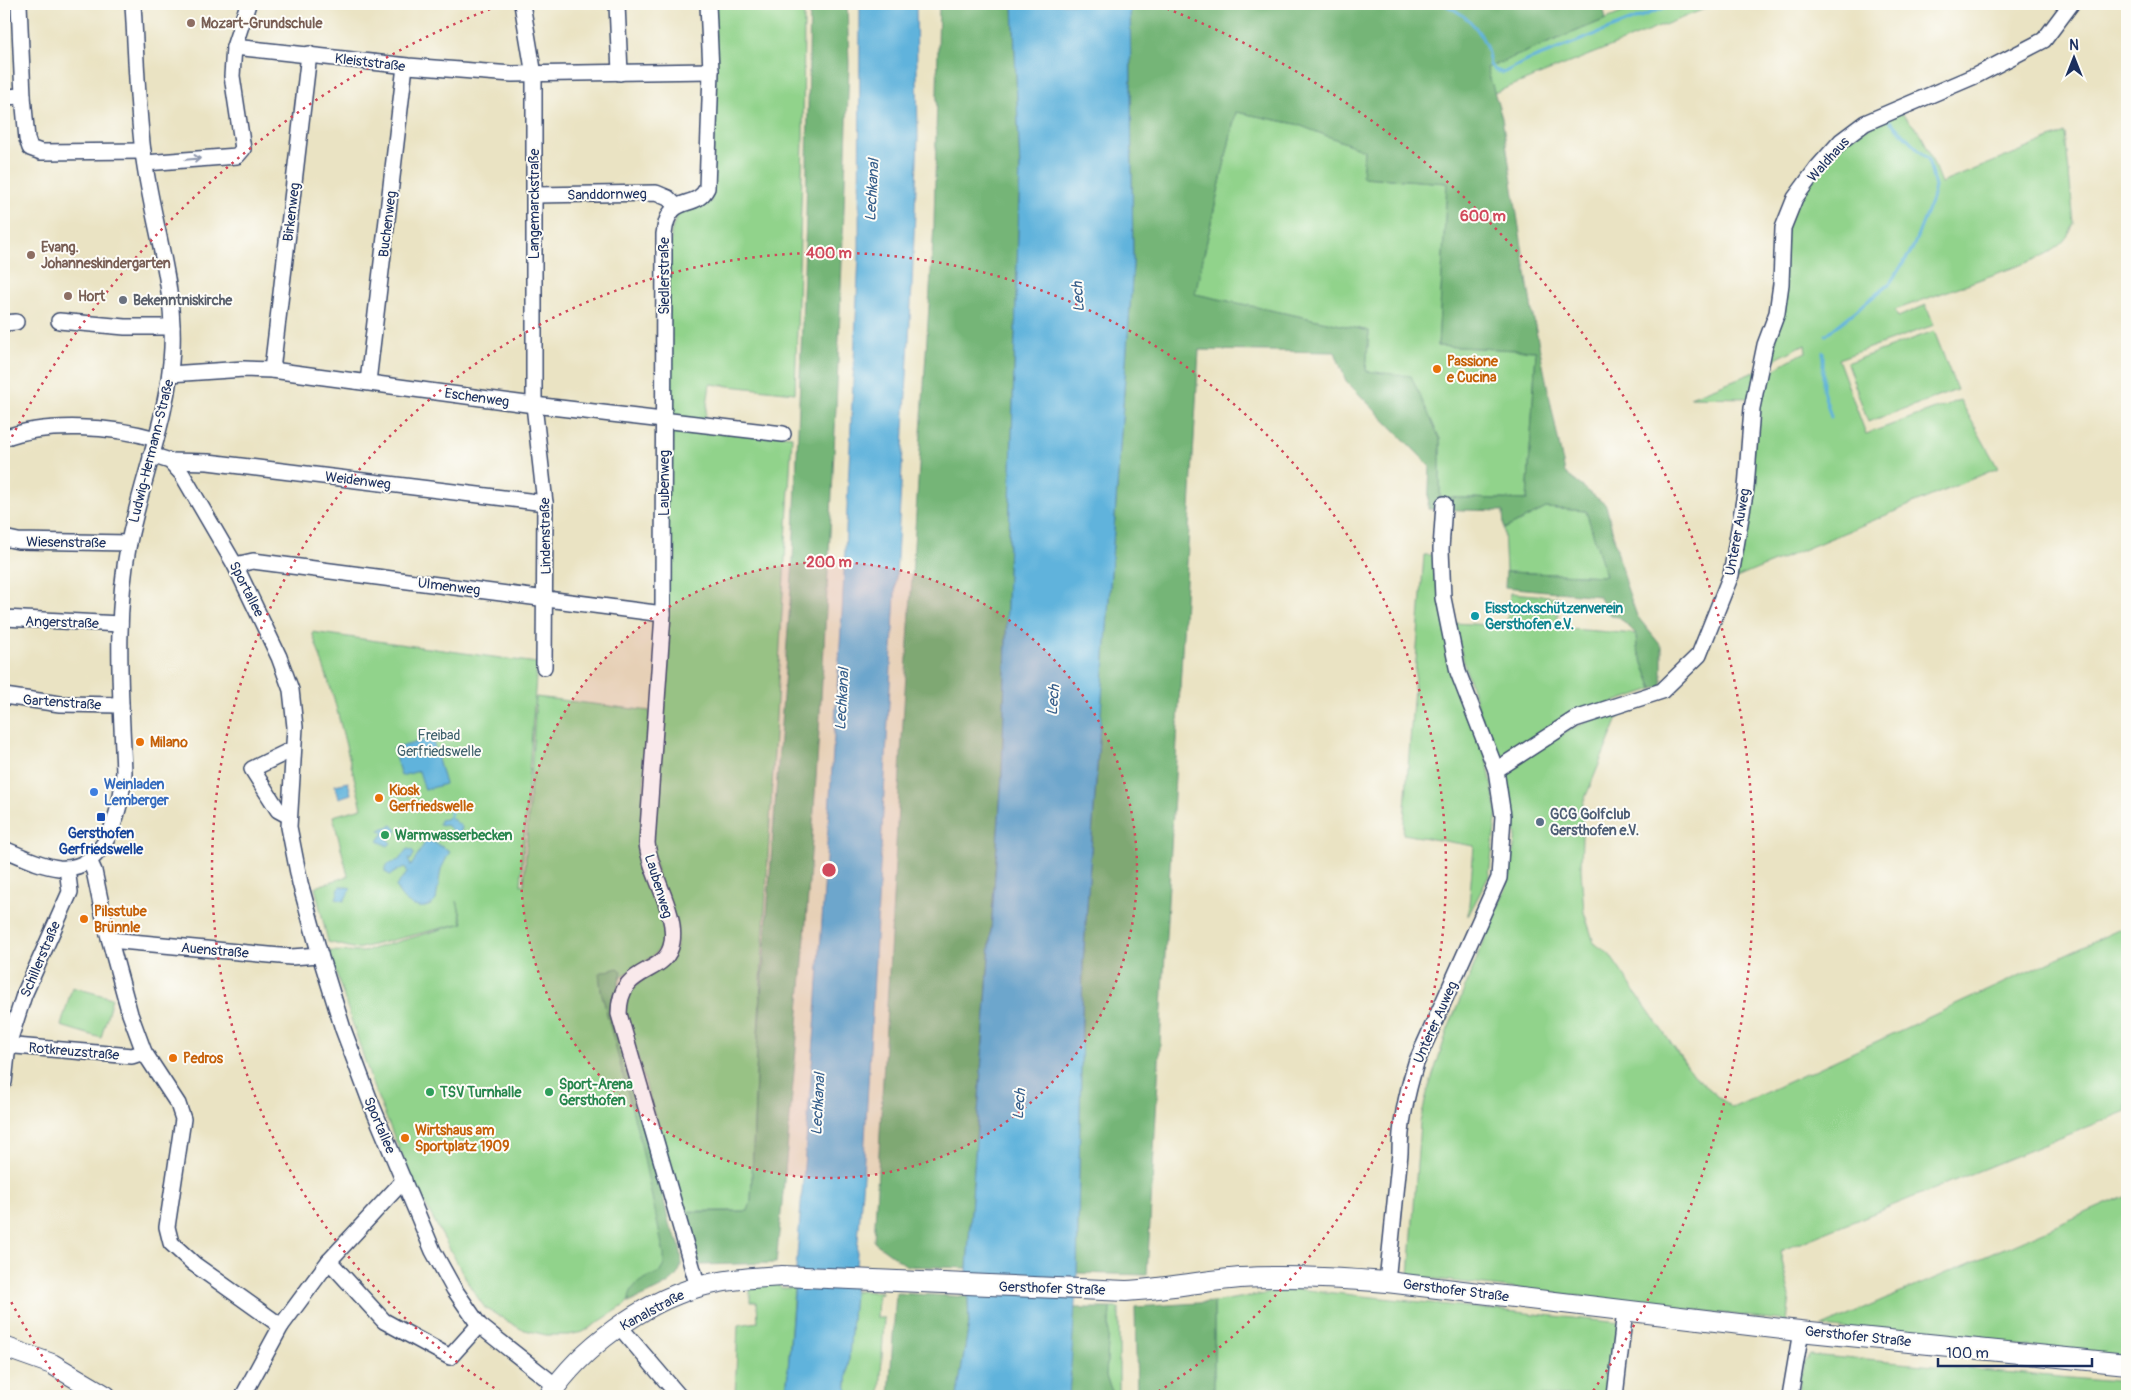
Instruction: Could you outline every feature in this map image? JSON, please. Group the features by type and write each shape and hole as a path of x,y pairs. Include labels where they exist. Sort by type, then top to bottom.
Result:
{"main road":[{"name":"Kanalstraße","path":"552,1391 573,1364 619,1326 649,1308 698,1286 742,1279 782,1276"},
{"name":"Gersthofer Straße","path":"782,1276 1110,1291 1162,1289 1238,1278 1287,1276 1386,1282 1801,1331 2127,1364"},
{"path":"4,1347 52,1364 106,1396"}],"street":[{"path":"19,4 23,96 27,139 30,148 40,152 144,158 237,156 243,149 232,76 234,47 248,4"},
{"name":"Ludwig-Hermann-Straße","path":"89,860 104,844 112,828 123,789 120,624 129,543 170,374 172,327 166,264 144,158 133,4"},
{"name":"Langemarckstraße","path":"522,4 534,75 534,405"},
{"path":"617,4 620,73"},
{"path":"676,206 698,198 707,188 711,71 708,4"},
{"name":"Waldhaus","path":"1759,377 1765,345 1777,313 1782,267 1783,228 1795,198 1817,168 1841,141 1865,123 1978,75 2044,40 2071,4"},
{"name":"Kleiststraße","path":"234,47 405,66 534,75 711,71"},
{"name":"Birkenweg","path":"272,370 309,54"},
{"name":"Buchenweg","path":"368,382 405,66"},
{"path":"4,97 23,96"},
{"name":"Sanddornweg","path":"535,195 656,193 668,198 676,206"},
{"name":"Siedlerstraße","path":"664,420 664,234 666,222 676,206"},
{"path":"59,321 125,327 172,327"},
{"name":"Eschenweg","path":"170,374 244,369 272,370 534,405 783,434"},
{"name":"Unterer Auweg","path":"1496,770 1575,719 1662,692 1699,655 1731,575 1746,488 1752,408 1759,377"},
{"name":"Lindenstraße","path":"534,405 545,503 546,599 544,667"},
{"name":"Laubenweg","path":"664,420 663,614 647,843 650,863 669,916 672,942 670,950 659,964 634,977 624,987 619,999 619,1014 698,1286"},
{"path":"4,438 32,431 77,428 140,434 156,438"},
{"path":"151,455 170,461"},
{"name":"Weidenweg","path":"170,461 208,462 545,503"},
{"name":"Sportallee","path":"170,461 182,474 235,565 273,643 291,690 295,727 288,816 300,883 320,955 366,1093 433,1251 454,1290 478,1325 552,1391"},
{"name":"Unterer Auweg","path":"1386,1282 1400,1153 1400,1135 1409,1086 1416,1063 1499,878 1503,816 1496,770 1458,672 1443,598 1441,550 1444,504"},
{"name":"Wiesenstraße","path":"4,538 18,541 129,543"},
{"name":"Ulmenweg","path":"235,565 253,561 663,614"},
{"name":"Angerstraße","path":"4,618 120,624"},
{"name":"Gartenstraße","path":"4,696 60,704 121,705"},
{"path":"288,816 278,810 252,769 293,749"},
{"path":"4,849 42,864 67,868 89,860 94,871 122,988 144,1052 178,1104 183,1119 167,1227 171,1243 200,1268 281,1326"},
{"name":"Schillerstraße","path":"4,1082 6,1045 24,995 70,892 67,868"},
{"name":"Auenstraße","path":"110,940 286,957 320,955"},
{"name":"Rotkreuzstraße","path":"6,1045 132,1056 144,1052"},
{"path":"244,1396 281,1326 329,1261 404,1180"},
{"path":"329,1261 384,1321 450,1357 478,1325"},
{"path":"1615,1396 1625,1311"},
{"path":"619,1326 679,1396"},
{"path":"1790,1396 1801,1331"}],"green space":[{"path":"714,4 804,4 803,143 795,393 710,384 704,427 792,436 757,1051 751,1201 748,1211 682,1211 625,1013 629,992 677,948 652,853 671,233 677,217 684,208 711,202 716,93"},
{"path":"810,4 847,4 849,64 838,364 823,664 803,964 790,1114 776,1263 699,1265 686,1212 748,1211 751,1201 757,1051 793,561 806,220"},
{"path":"939,4 1013,4 1020,168 1002,776 967,1268 907,1266 874,1242 901,754 934,225"},
{"path":"1130,4 1602,4 1606,19 1487,68 1502,118 1532,311 1565,473 1606,505 1625,582 1637,616 1662,647 1662,686 1653,689 1637,648 1636,634 1619,617 1610,616 1599,596 1505,587 1506,572 1606,576 1586,511 1546,508 1504,529 1503,511 1428,509 1430,466 1346,381 1335,352 1199,350 1147,1275 1077,1273 1083,962 1133,265","holes":["1236,112 1296,124 1364,150 1362,177 1447,183 1438,346 1536,351 1527,500 1440,497 1440,439 1411,376 1366,371 1369,331 1195,294"]},
{"path":"1643,4 1717,4 1494,93 1487,68"},
{"path":"1899,110 1922,135 1941,183 2065,133 2074,224 2063,242 2053,250 2034,260 1895,310 1898,317 1926,305 1934,325 1838,359 1866,434 1960,400 1998,468 1734,579 1762,383 1782,364 1806,352 1805,344 1766,364 1787,227 1798,198 1845,141"},
{"path":"1236,112 1296,124 1364,150 1362,177 1447,183 1438,346 1536,351 1527,500 1440,497 1440,439 1366,371 1369,331 1195,294"},
{"path":"1934,331 1957,390 1868,422 1847,363"},
{"path":"1757,371 1749,398 1690,397"},
{"path":"1546,508 1586,511 1607,576 1506,572 1504,529"},
{"path":"1424,555 1434,555 1487,760 1497,812 1489,876 1468,916 1474,846 1403,834"},
{"path":"1510,593 1559,597 1557,628 1636,634 1637,648 1653,689 1573,716 1495,760 1466,670 1454,623 1507,626"},
{"name":"Freibad Gerfriedswelle","path":"312,632 537,663 521,885 524,884 536,697 650,711 639,850 664,925 663,939 660,948 651,957 609,985 673,1253 663,1275 641,1285 625,1305 583,1332 568,1335 546,1335 521,1329 485,1308 471,1288 413,1182 373,1086 329,951 362,952 463,923 457,901 462,923 357,949 328,942 315,887 348,876 333,816 362,808 333,695"},
{"path":"1622,709 1583,803 1581,869 1584,912 1594,943 1609,954 1693,1075 1732,1108 2127,926 2127,1111 1780,1251 1790,1297 1787,1321 1409,1276 1420,1122 1427,1093 1448,1029 1507,885 1516,836 1510,797 1504,776 1538,748 1577,726"},
{"path":"618,968 622,971 618,988 670,1228 674,1233 681,1253 681,1264 673,1279 657,1290 629,1303 629,1296 634,1286 660,1272 664,1265 664,1255 640,1140 601,991 599,973"},
{"path":"72,987 112,998 101,1038 61,1026"},
{"path":"2127,1195 2127,1357 1822,1327"},
{"path":"777,1283 781,1288 794,1288 786,1396 735,1396 738,1325 758,1322 757,1302 750,1302 750,1287"},
{"path":"1296,1289 1621,1323 1612,1396 1214,1396 1214,1302"},
{"path":"854,1291 882,1292 882,1294 878,1295 877,1318 884,1318 880,1396 846,1396"},
{"path":"896,1293 968,1297 969,1324 957,1396 889,1396"},
{"path":"1214,1302 1214,1396 1137,1396 1135,1307"},
{"path":"1073,1308 1110,1308 1106,1377 1114,1396 1069,1396"},
{"path":"1110,1308 1119,1308 1119,1396 1114,1396 1106,1377"},
{"path":"1810,1355 2127,1383 2127,1396 1797,1396 1802,1365"}],"water":[{"name":"Lechkanal","path":"860,4 916,4 918,137 912,285 863,1176 846,1396 786,1396 815,1027 842,614 859,255"},
{"name":"Lech","path":"1013,4 1130,4 1133,265 1083,962 1077,1273 1069,1396 957,1396 969,1324 967,1268 1002,776 1020,168"},
{"path":"432,738 445,784 425,790 419,771 401,776 393,749"},
{"path":"348,782 351,794 339,798 335,785"},
{"path":"449,816 462,827 460,834 455,833 448,826 439,824 440,820 446,819"},
{"name":"Warmwasserbecken","path":"392,825 397,830 394,835 389,834 389,839 386,838 391,843 388,846 378,841 384,833 379,830"},
{"path":"427,839 450,851 441,869 436,900 431,905 419,907 402,898 396,886 407,873 406,868 404,867 390,875 385,872 385,868 388,864 399,860 407,849 412,850 414,854 411,860 408,859 411,866"},
{"path":"340,886 351,888 344,901 336,899"}],"waterway":[{"path":"1443,4 1469,20 1481,35 1490,65 1495,70 1503,73 1524,62 1666,7 1692,4"},
{"path":"1826,335 1890,283 1912,250 1932,199 1935,187 1928,159 1890,121"},
{"path":"1823,352 1823,390 1831,417"},
{"path":"450,816 451,812"}],"place":[{"name":"Mozart-Grundschule","path":"191,23"},
{"name":"Evang. Johanneskindergarten","path":"31,255"},
{"name":"Hort","path":"68,296"},
{"name":"Bekenntniskirche","path":"123,300"},
{"name":"Passione e Cucina","path":"1437,369"},
{"name":"Eisstockschützenverein Gersthofen e.V.","path":"1475,616"},
{"name":"Milano","path":"140,742"},
{"name":"Weinladen Lemberger","path":"94,792"},
{"name":"Kiosk Gerfriedswelle","path":"379,798"},
{"name":"Gersthofen Gerfriedswelle","path":"101,817"},
{"name":"GCG Golfclub Gersthofen e.V.","path":"1540,822"},
{"name":"Warmwasserbecken","path":"385,835"},
{"name":"Pilsstube Brünnle","path":"84,919"},
{"name":"Pedros","path":"173,1058"},
{"name":"TSV Turnhalle","path":"430,1092"},
{"name":"Sport-Arena Gersthofen","path":"549,1092"},
{"name":"Wirtshaus am Sportplatz 1909","path":"405,1138"}]}
